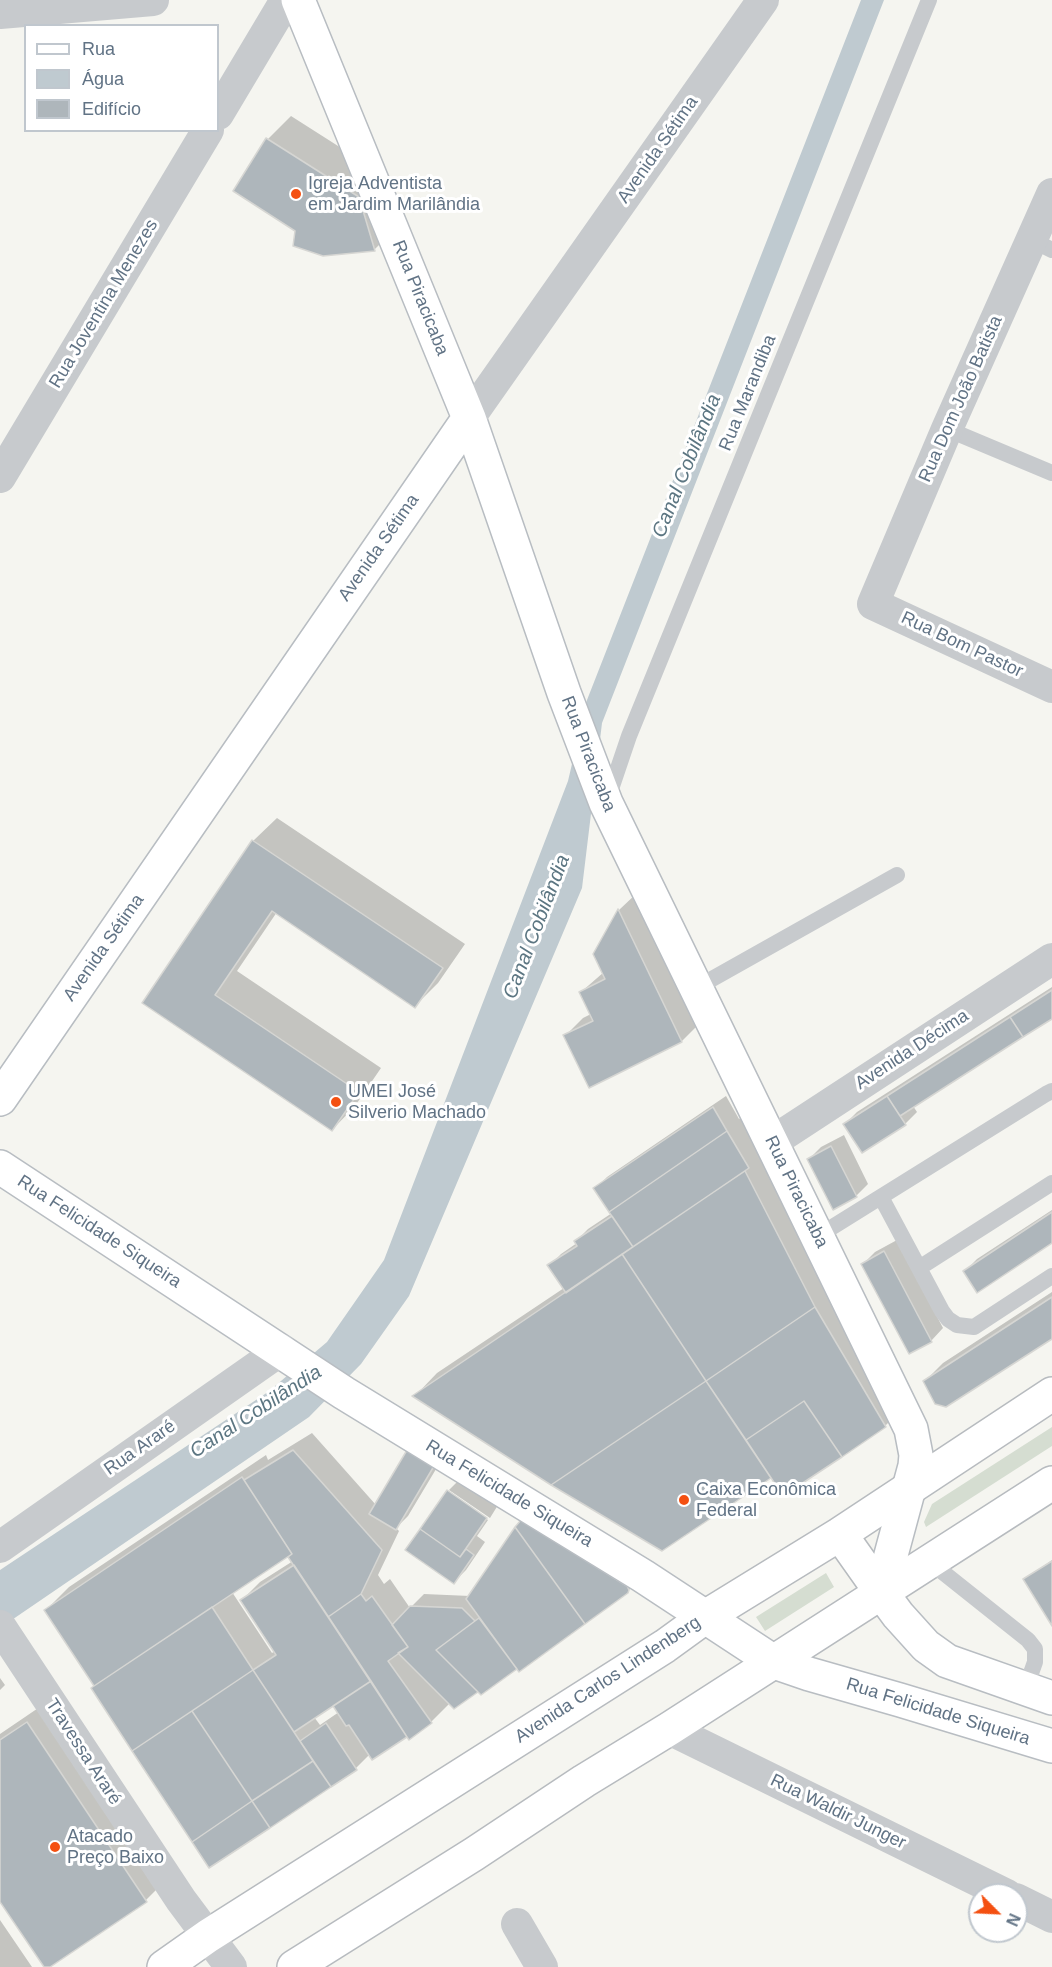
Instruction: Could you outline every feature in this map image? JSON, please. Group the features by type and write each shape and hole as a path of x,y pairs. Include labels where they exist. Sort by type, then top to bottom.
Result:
{"street":[{"path":"0,13 153,0"},
{"path":"219,112 286,0"},
{"name":"Rua Piracicaba","path":"298,0 469,418 564,693 603,796 911,1429 916,1455 910,1487"},
{"name":"Avenida Sétima","path":"0,1099 469,418 763,0"},
{"name":"Rua Joventina Menezes","path":"0,477 207,132"},
{"name":"Rua Dom João Batista","path":"873,604 947,429 1042,245 1052,194"},
{"name":"Rua Bom Pastor","path":"873,604 1052,687"},
{"name":"Avenida Décima","path":"772,1142 1052,959"},
{"name":"Rua Felicidade Siqueira","path":"0,1167 344,1393 633,1570 774,1662 1052,1746"},
{"name":"Rua Araré","path":"0,1547 286,1353"},
{"name":"Avenida Carlos Lindenberg","path":"164,1967 208,1936 665,1646 705,1617 840,1534 1052,1394"},
{"path":"294,1967 1052,1483"},
{"path":"881,1592 910,1487"},
{"path":"840,1534 897,1616 926,1646 947,1661 1039,1694"},
{"name":"Travessa Araré","path":"3,1630 181,1900 231,1967"},
{"name":"Rua Waldir Junger","path":"669,1729 983,1883"},
{"path":"1028,1905 1052,1917"},
{"path":"517,1924 542,1967"}],"lane":[{"name":"Rua Marandiba","path":"603,796 930,0"},
{"path":"947,429 1052,473"},
{"path":"696,988 897,875"},
{"path":"818,1236 1052,1091"},
{"path":"920,1268 1052,1183"},
{"path":"881,1197 948,1319 957,1325 974,1327 1052,1276"},
{"path":"930,1562 1028,1640 1035,1649 1039,1694"}],"shaded area":[{"path":"1052,1427 1052,1446 926,1527 924,1522 932,1504"},
{"path":"826,1573 834,1587 765,1631 756,1617"}],"water":[{"name":"Canal Cobilândia","path":"861,0 884,0 602,723 582,888 409,1296 361,1364 309,1417 0,1628 0,1570 268,1392 327,1342 384,1260 568,781 587,700"}],"building":[{"name":"Igreja Adventista em Jardim Marilândia","path":"266,138 359,197 375,251 323,256 293,246 295,231 233,191"},
{"path":"252,840 443,968 415,1008 272,911 215,995 359,1092 332,1131 142,1003"},
{"path":"618,909 682,1042 589,1088 563,1035 593,1021 579,992 605,979 593,954"},
{"path":"1052,990 1052,1019 1023,1037 1010,1017"},
{"path":"1010,1017 1023,1037 900,1116 887,1096"},
{"path":"887,1096 906,1125 862,1153 843,1124"},
{"path":"713,1107 727,1131 609,1212 593,1188"},
{"path":"727,1131 749,1168 633,1247 609,1212"},
{"path":"831,1146 857,1197 833,1210 807,1159"},
{"path":"745,1171 815,1307 706,1381 622,1254"},
{"path":"1052,1212 1052,1243 977,1293 963,1271"},
{"path":"612,1216 633,1247 566,1293 547,1265 577,1246 574,1241"},
{"path":"884,1251 932,1342 909,1354 861,1264"},
{"path":"622,1254 706,1381 551,1485 412,1396"},
{"path":"1052,1297 1052,1339 946,1407 935,1404 923,1381"},
{"path":"815,1307 886,1427 842,1457 804,1401 746,1440 706,1381"},
{"path":"706,1381 771,1478 662,1551 551,1485"},
{"path":"804,1401 842,1457 783,1496 746,1440"},
{"path":"410,1445 437,1461 396,1530 369,1514"},
{"path":"293,1450 382,1550 361,1594 328,1617 288,1557 292,1554 244,1480"},
{"path":"242,1477 292,1554 94,1686 44,1610"},
{"path":"447,1490 487,1518 460,1557 420,1529"},
{"path":"521,1520 627,1586 628,1593 585,1624 515,1527"},
{"path":"515,1527 585,1624 519,1672 466,1599"},
{"path":"420,1529 460,1557 466,1549 474,1555 454,1584 405,1550"},
{"path":"1052,1561 1052,1626 1023,1579"},
{"path":"294,1565 371,1681 294,1732 253,1670 276,1655 240,1600"},
{"path":"361,1594 366,1601 372,1596 408,1647 388,1661 432,1723 409,1740 328,1617"},
{"path":"410,1606 462,1608 475,1621 436,1650 478,1692 454,1709 398,1653 408,1647 392,1625"},
{"path":"212,1607 253,1670 132,1751 91,1688"},
{"path":"479,1618 517,1669 481,1695 436,1650"},
{"path":"253,1670 313,1761 252,1801 192,1711"},
{"path":"371,1681 407,1737 372,1760 349,1725 346,1726 333,1706"},
{"path":"192,1711 252,1801 192,1842 132,1751"},
{"name":"Atacado Preço Baixo","path":"27,1722 147,1902 50,1967 44,1967 0,1902 0,1740"},
{"path":"326,1723 357,1770 331,1787 300,1741"},
{"path":"313,1761 331,1787 270,1828 252,1801"},
{"path":"252,1801 270,1828 209,1868 192,1842"}],"place":[{"name":"Igreja Adventista em Jardim Marilândia","path":"296,194"},
{"name":"UMEI José Silverio Machado","path":"336,1102"},
{"name":"Caixa Econômica Federal","path":"684,1500"},
{"name":"Atacado Preço Baixo","path":"55,1847"}]}
